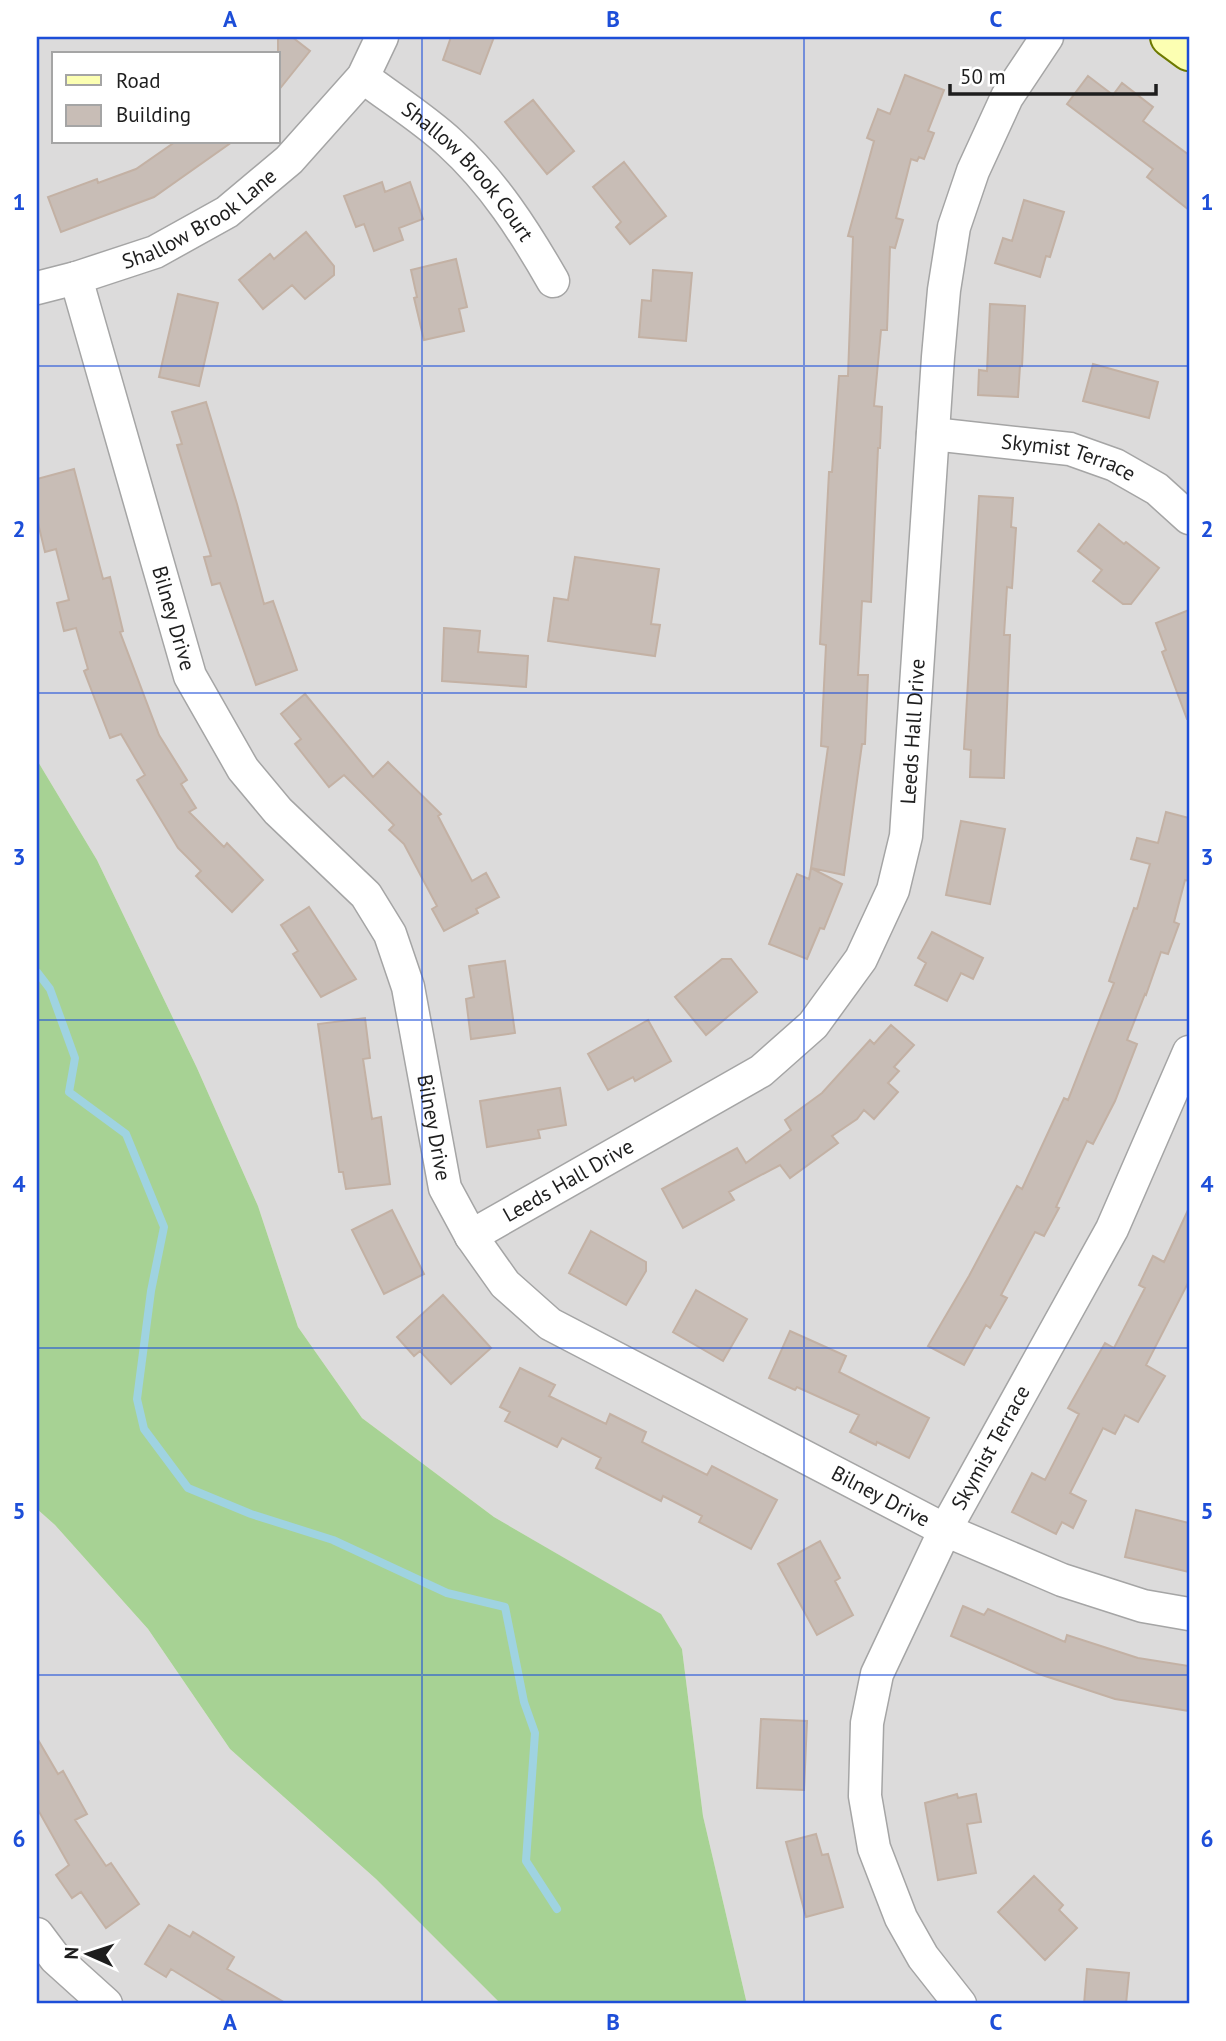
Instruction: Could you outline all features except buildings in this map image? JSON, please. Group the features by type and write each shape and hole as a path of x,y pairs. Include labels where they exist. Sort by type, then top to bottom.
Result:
{"street":[{"name":"Shallow Brook Lane","path":"37,288 155,252 227,212 289,160 363,77 382,37"},
{"name":"Leeds Hall Drive","path":"471,1236 761,1071 813,1025 862,959 893,890 906,836 944,290 954,228 973,171 1007,97 1047,37"},
{"path":"1170,37 1189,51"},
{"name":"Shallow Brook Court","path":"363,77 449,142 483,176 531,242 553,281"},
{"name":"Bilney Drive","path":"76,278 190,676 243,769 278,811 366,895 390,934 408,987 445,1188 471,1236 505,1284 550,1324 945,1530 1062,1580 1143,1606 1189,1614"},
{"name":"Skymist Terrace","path":"933,434 1070,449 1115,465 1157,489 1189,518"},
{"name":"Skymist Terrace","path":"960,2004 923,1957 901,1918 874,1849 865,1796 867,1723 877,1674 945,1530 1112,1228 1189,1052"},
{"path":"37,1934 55,1958 106,2004"}],"shaded area":[{"path":"37,37 1189,37 1189,2004 747,2004 703,1816 682,1649 660,1614 494,1517 362,1418 298,1327 258,1206 197,1068 97,860 37,760"},
{"path":"37,1509 55,1525 148,1629 230,1749 376,1879 501,2004 37,2004"}],"green space":[{"path":"37,760 97,860 197,1068 258,1206 298,1327 362,1418 494,1517 661,1614 682,1649 703,1816 747,2004 501,2004 376,1879 230,1749 148,1629 55,1525 37,1509"}],"waterway":[{"path":"37,972 50,989 75,1058 69,1092 126,1134 164,1227 151,1291 137,1399 144,1429 188,1488 251,1514 333,1540 447,1593 505,1607 524,1702 535,1733 526,1861 557,1909"}]}
